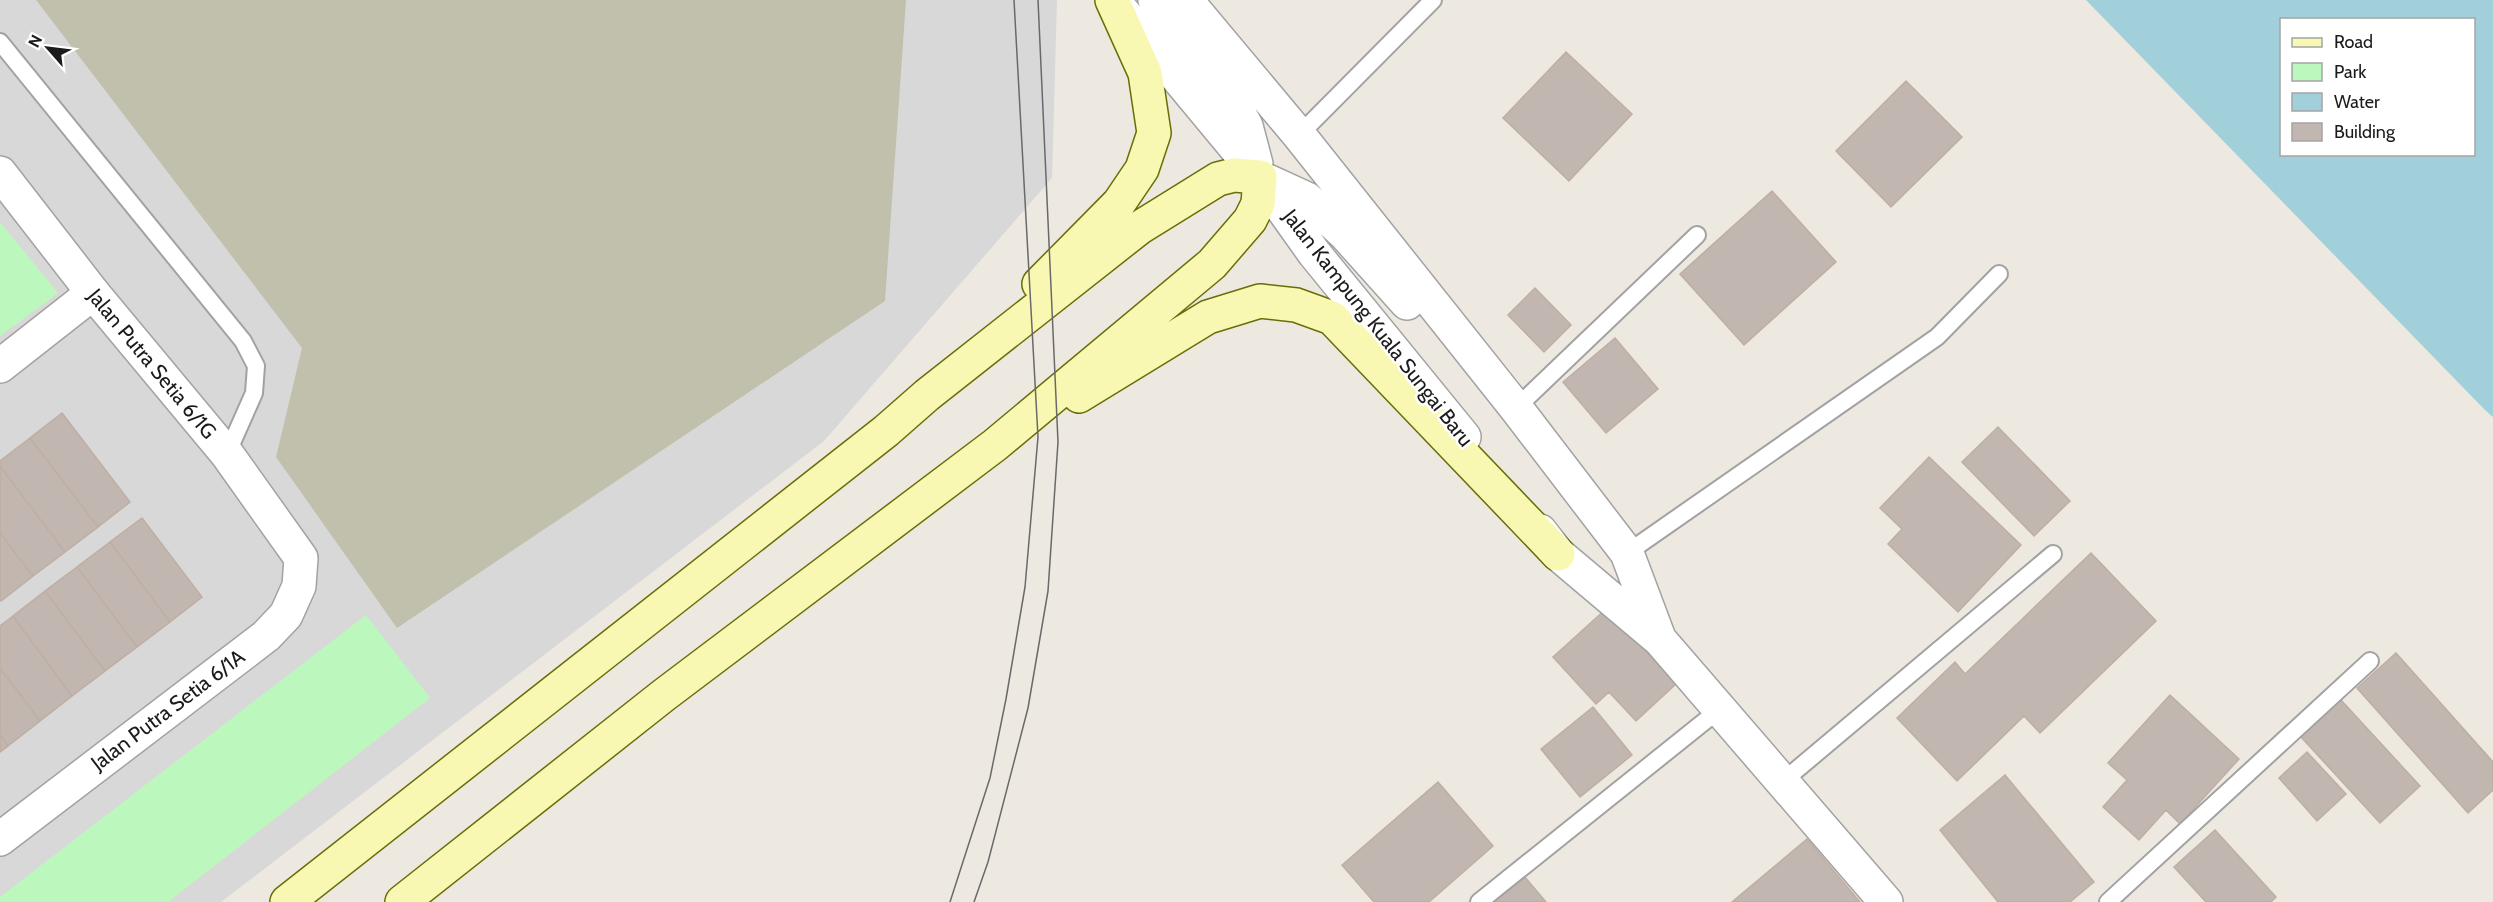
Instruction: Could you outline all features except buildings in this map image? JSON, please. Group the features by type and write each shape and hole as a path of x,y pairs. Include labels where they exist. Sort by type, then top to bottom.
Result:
{"main road":[{"path":"927,395 1112,210 1142,169 1154,134 1145,74 1112,0"},
{"path":"287,902 1139,228 1218,179 1234,175 1260,177 1258,204 1250,220 1212,264 995,445 664,695 427,889 402,902"},
{"path":"995,445 1208,317 1260,301 1296,304 1332,318 1558,554"},
{"path":"316,902 329,868"}],"street":[{"name":"Jalan Kampung Kuala Sungai Baru","path":"1112,0 1260,177 1314,253 1558,554 1660,640 1886,902"},
{"path":"1155,0 1222,81 1246,126 1260,177 1307,199 1346,235 1482,386 1560,466"},
{"name":"Jalan Kampung Kuala Sungai Baru","path":"1186,0 1299,135 1516,408 1627,553 1660,640"},
{"name":"Jalan Putra Setia 6/1G","path":"0,173 93,292 227,454 301,558"},
{"path":"0,366 93,292"},
{"name":"Jalan Putra Setia 6/1A","path":"0,839 266,636 286,615 291,605 299,586 301,558"}],"lane":[{"path":"1299,135 1433,0"},
{"path":"0,42 243,341 256,366 254,393 227,454"},
{"path":"1516,408 1697,235"},
{"path":"1627,553 1937,337 1999,274"},
{"path":"1782,782 2052,554"},
{"path":"2108,902 2370,661"},
{"path":"1479,902 1720,709"}],"shaded area":[{"path":"0,0 1057,0 1052,178 824,441 221,902 0,902"},
{"path":"36,0 906,0 885,301 397,628 276,457 302,348"}],"green space":[{"path":"0,222 58,293 0,336"},
{"path":"366,615 430,698 168,902 0,902 0,897"}],"water":[{"path":"2086,0 2493,0 2493,417 2485,410"}],"tram line":[{"path":"950,902 990,778 1006,699 1025,587 1038,437 1014,0"},
{"path":"974,902 988,862 1028,708 1048,591 1058,442 1038,0"}]}
